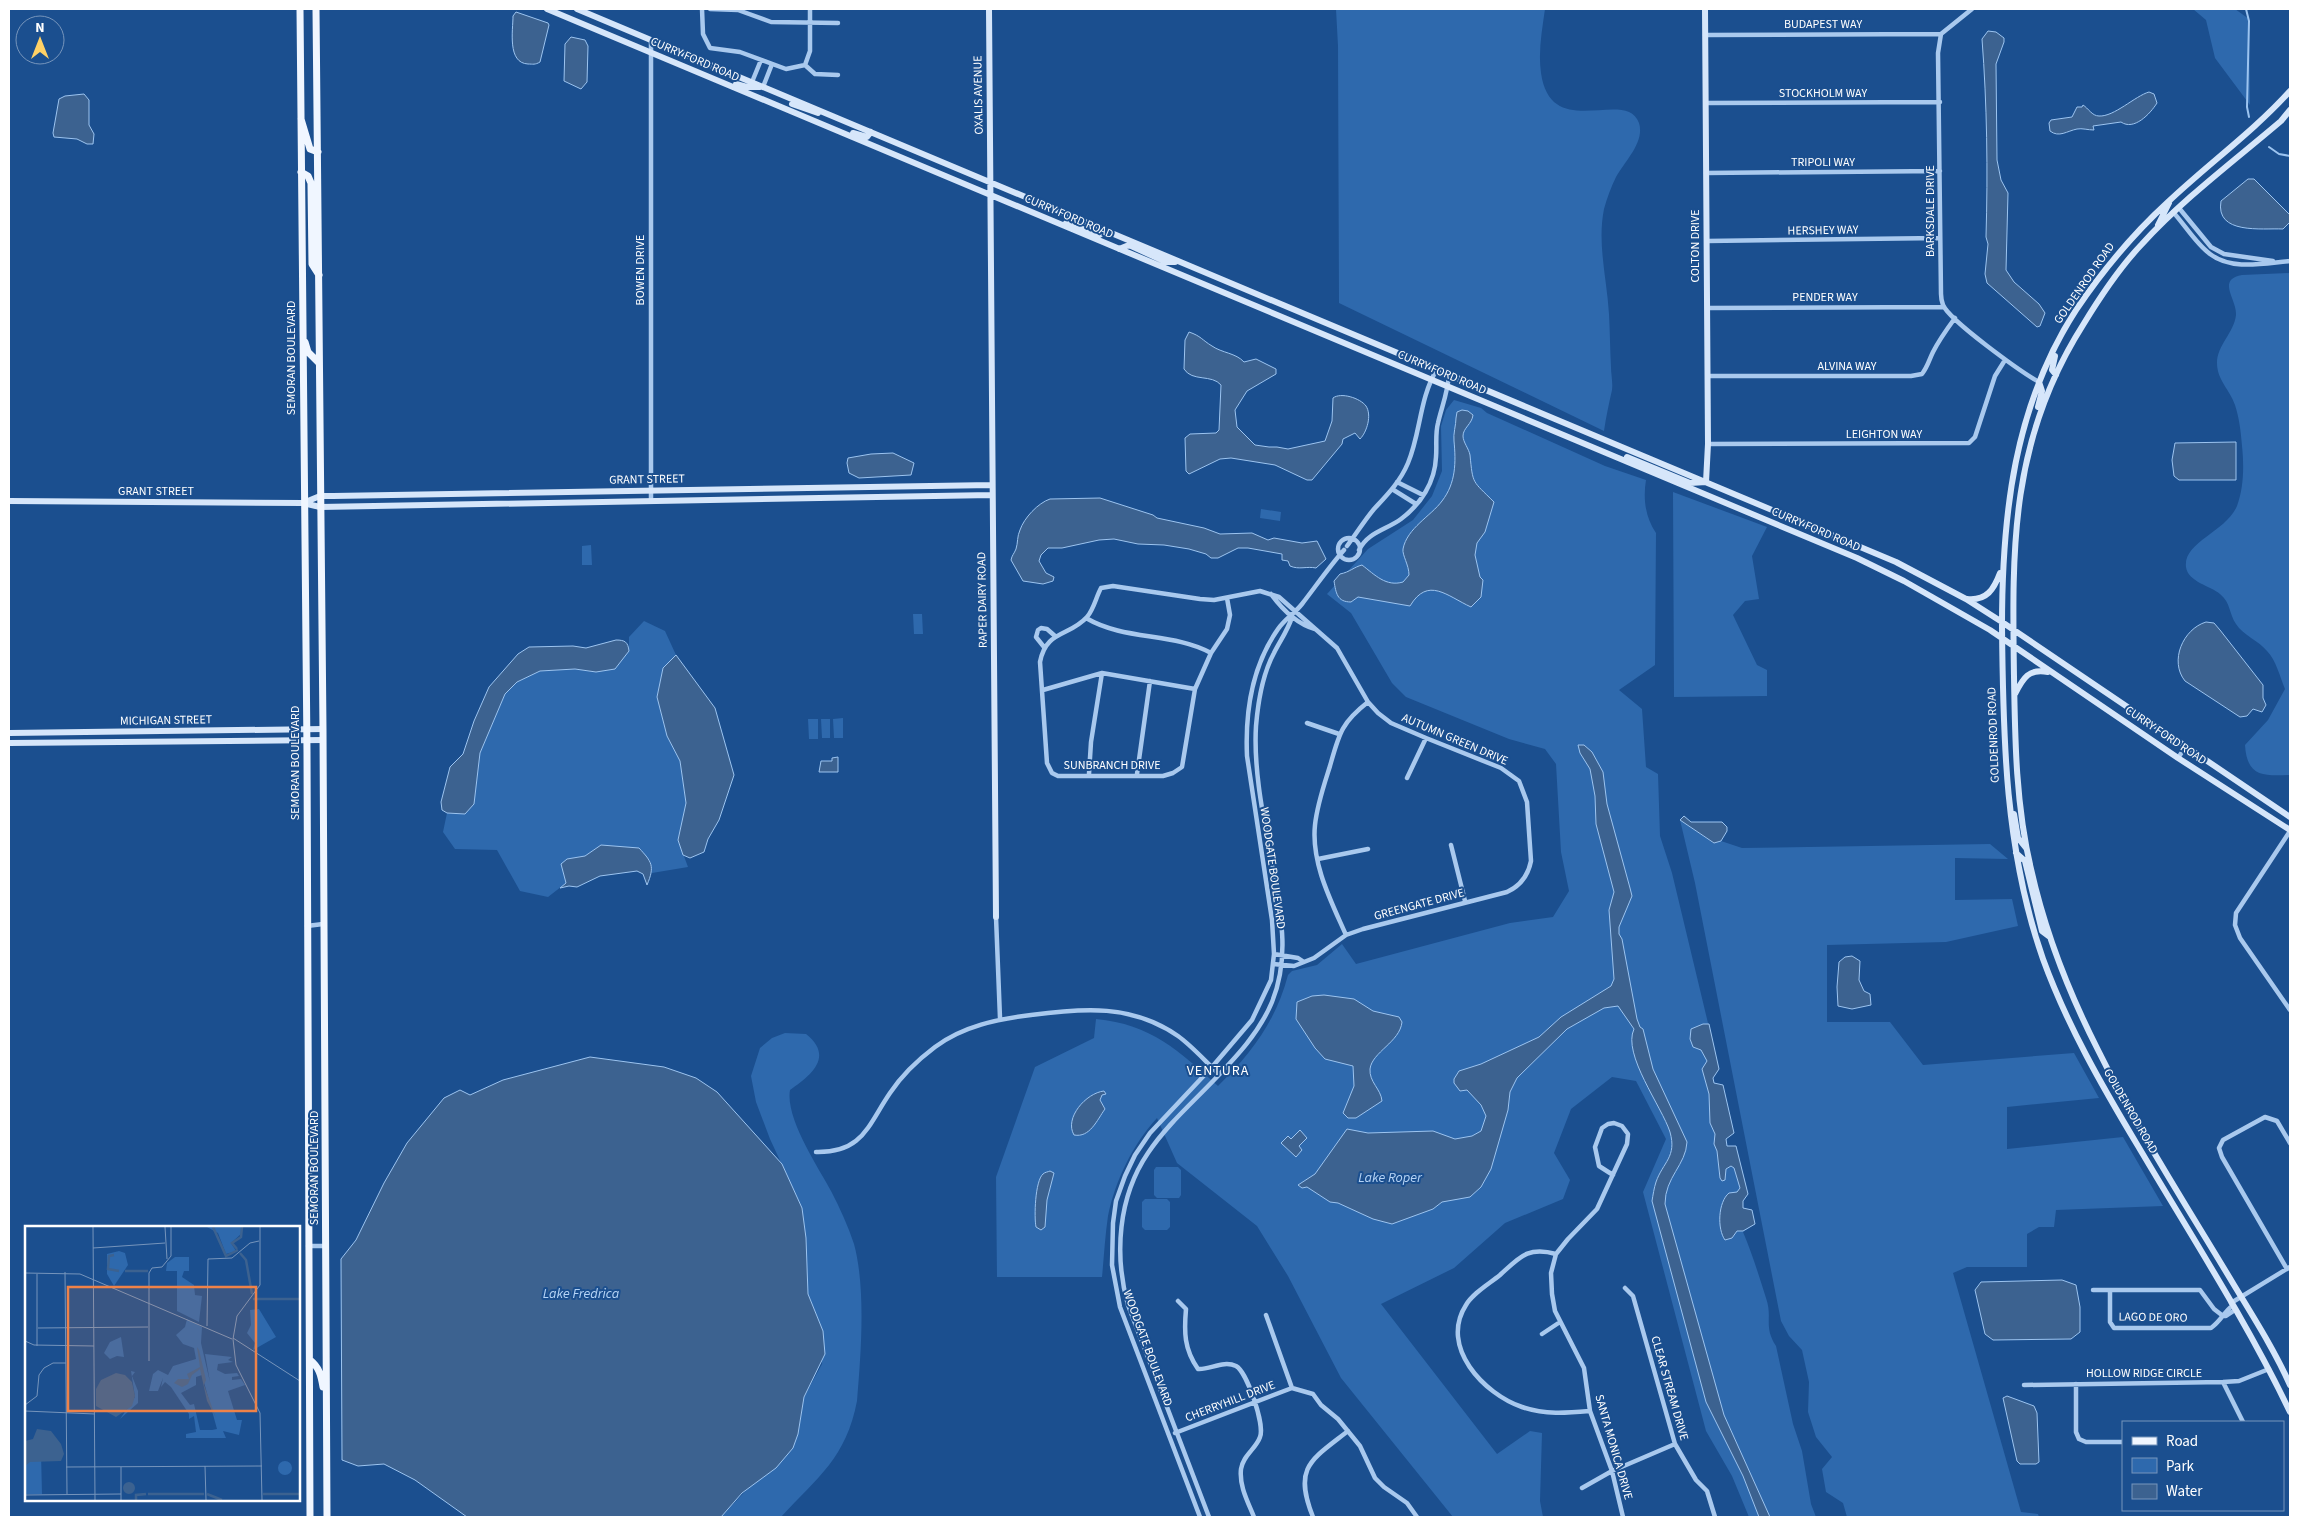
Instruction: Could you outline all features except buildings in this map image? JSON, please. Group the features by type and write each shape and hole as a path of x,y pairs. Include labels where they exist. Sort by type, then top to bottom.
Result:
{"main road":[{"name":"SEMORAN BOULEVARD","path":"300,9 303,503 307,730 306,927 310,1517"},
{"name":"SEMORAN BOULEVARD","path":"316,9 320,507 324,729 323,924 327,1517"},
{"name":"CURRY FORD ROAD","path":"547,9 1857,558 1904,581 2002,638 2178,758 2290,831"},
{"name":"CURRY FORD ROAD","path":"577,9 1895,562 1966,599 2002,622 2290,817"},
{"name":"OXALIS AVENUE","path":"989,9 990,182"},
{"name":"COLTON DRIVE","path":"1705,9 1708,376 1706,482"},
{"path":"699,72 747,87 763,87"},
{"name":"GOLDENROD ROAD","path":"2290,91 2270,114 2172,198 2124,246 2092,288 2059,340 2039,382 2012,474 2006,514 2002,567 2003,732 2009,810 2027,906 2044,959 2064,1010 2105,1091 2233,1306 2269,1369 2290,1412"},
{"path":"760,98 773,95 809,111 843,120"},
{"name":"GOLDENROD ROAD","path":"2290,110 2281,121 2173,212 2155,230 2120,271 2086,320 2056,375 2037,420 2026,460 2015,528 2014,630 2017,777 2031,869 2051,938 2078,1006 2116,1086 2241,1297 2290,1385"},
{"path":"300,116 310,150 318,152"},
{"path":"823,124 867,137 872,132"},
{"path":"301,172 308,176 311,183 312,264 319,275"},
{"name":"RAPER DAIRY ROAD","path":"990,182 996,917"},
{"path":"2173,212 2177,200 2189,188 2192,182"},
{"path":"2155,230 2172,198"},
{"path":"1036,214 1099,235 1108,232"},
{"path":"1119,249 1129,245 1166,262 1181,262"},
{"path":"302,334 308,352 319,363"},
{"path":"2056,375 2052,370 2052,365 2059,340"},
{"path":"2037,420 2042,390 2039,382"},
{"path":"1575,440 1589,441 1690,483 1706,482"},
{"name":"GRANT STREET","path":"303,503 320,496 992,485"},
{"path":"1708,496 1716,492 1808,529 1821,530"},
{"name":"GRANT STREET","path":"9,501 303,503 320,507 992,495"},
{"path":"1966,599 1973,600 1989,594 1995,587 2002,567"},
{"path":"2014,696 2026,676 2035,671 2052,673"},
{"name":"MICHIGAN STREET","path":"9,733 324,729"},
{"path":"2003,732 2007,746 2016,831 2018,838 2027,849"},
{"name":"MICHIGAN STREET","path":"9,743 324,740"},
{"path":"2016,853 2025,861 2042,931 2051,938"},
{"path":"310,1360 316,1365 320,1373 327,1405"}],"street":[{"path":"702,9 703,34 710,48 720,51 740,52 786,69 805,65"},
{"path":"710,9 738,10 771,22 838,23"},
{"path":"805,65 810,51 810,9"},
{"path":"1941,34 1972,9"},
{"name":"BUDAPEST WAY","path":"1705,35 1941,34"},
{"name":"BARKSDALE DRIVE","path":"1941,34 1938,53 1941,294 1943,306"},
{"name":"BOWEN DRIVE","path":"651,40 651,500"},
{"path":"752,82 761,60"},
{"path":"763,87 772,64"},
{"path":"805,65 815,74 838,75"},
{"name":"STOCKHOLM WAY","path":"1706,103 1940,102"},
{"name":"TRIPOLI WAY","path":"1706,173 1940,171"},
{"path":"2179,208 2211,247 2224,254 2277,262"},
{"path":"2173,212 2209,254 2233,263 2260,265 2290,261"},
{"name":"HERSHEY WAY","path":"1706,241 1940,238"},
{"path":"1263,309 1267,298"},
{"path":"1943,306 2005,360 2039,382"},
{"name":"PENDER WAY","path":"1707,308 1943,306"},
{"name":"ALVINA WAY","path":"1708,376 1912,376 1922,374 1929,365 1932,353 1944,332 1955,318"},
{"name":"LEIGHTON WAY","path":"1708,444 1969,443 1975,438 1995,376 2005,360"},
{"name":"WOODGATE BOULEVARD","path":"1200,1517 1120,1307 1112,1265 1112,1223 1116,1201 1124,1176 1150,1133 1212,1067 1252,1020 1265,996 1271,980 1274,954 1272,920 1249,771 1246,731 1255,676 1279,628 1296,612 1374,509 1397,482 1407,465 1414,447 1422,404 1437,370"},
{"path":"1359,550 1367,537 1401,519 1416,504 1431,482 1435,467 1438,424 1448,387 1448,374"},
{"path":"1397,482 1423,495"},
{"path":"720,489 725,499"},
{"path":"716,500 720,489"},
{"path":"1392,489 1416,504"},
{"path":"567,492 567,502"},
{"path":"582,492 582,502"},
{"path":"490,493 490,503"},
{"path":"423,494 423,504"},
{"path":"1345,559 1340,555 1338,549 1340,543 1346,539 1352,539 1358,543 1359,550"},
{"name":"WOODGATE BOULEVARD","path":"1331,568 1345,559 1355,558 1359,550"},
{"path":"1195,689 1102,673 1042,690 1040,662 1044,648 1055,636 1086,618 1100,588 1106,586 1200,599 1227,598 1249,592 1270,593"},
{"name":"AUTUMN GREEN DRIVE","path":"1270,593 1296,612 1336,648 1368,702 1391,723 1501,768 1519,781 1527,802 1531,861"},
{"name":"AUTUMN GREEN DRIVE","path":"1270,593 1281,608 1315,630"},
{"name":"SUNBRANCH DRIVE","path":"1042,690 1048,763 1052,773 1058,776 1136,774 1163,776 1173,773 1182,766 1195,689 1212,653 1227,629 1230,615 1227,598"},
{"name":"WOODGATE BOULEVARD","path":"1209,1517 1130,1311 1122,1285 1120,1249 1122,1218 1134,1176 1148,1153 1163,1133 1248,1043 1260,1026 1272,1003 1283,966 1284,956 1279,902 1259,778 1256,726 1264,677 1273,655 1289,627 1292,616"},
{"path":"1086,618 1107,630 1192,644 1212,653"},
{"path":"1044,648 1036,637 1038,630 1041,628 1047,629 1055,636"},
{"path":"1090,774 1091,742 1102,673"},
{"path":"1136,774 1150,681"},
{"path":"1346,935 1324,883 1318,859 1315,827 1318,808 1339,734 1346,720 1368,702"},
{"path":"1308,722 1339,734"},
{"path":"1407,778 1426,738"},
{"path":"2178,758 2186,746"},
{"path":"2290,831 2236,913 2235,925 2240,938 2290,1010"},
{"path":"1451,845 1465,902"},
{"path":"1318,859 1368,849"},
{"name":"GREENGATE DRIVE","path":"1273,964 1294,966 1314,958 1346,935 1507,892 1516,887 1529,870 1531,861"},
{"path":"1265,878 1274,876"},
{"name":"RAPER DAIRY ROAD","path":"996,917 1000,1018"},
{"path":"306,927 323,924"},
{"path":"1274,954 1304,962"},
{"path":"816,1152 833,1152 860,1139 901,1078 929,1052 945,1040 1000,1018 1087,1008 1132,1015 1178,1036 1219,1074"},
{"path":"2105,1091 2116,1086"},
{"path":"2289,1268 2222,1157 2219,1148 2223,1140 2266,1117 2277,1121 2290,1143"},
{"name":"SANTA MONICA DRIVE","path":"1613,1175 1599,1166 1595,1147 1602,1128 1614,1123 1622,1126 1628,1134 1627,1144 1613,1175 1597,1209 1556,1254 1551,1273 1555,1311 1584,1368 1590,1410 1612,1471 1622,1515"},
{"path":"308,1246 326,1246"},
{"path":"1556,1254 1536,1251 1521,1256 1466,1305 1459,1322 1457,1337 1461,1352 1468,1365 1489,1389 1503,1399 1541,1412 1559,1413 1590,1410"},
{"name":"LAGO DE ORO","path":"2110,1291 2110,1322 2114,1328 2212,1328 2223,1316 2224,1312 2241,1297 2289,1268"},
{"name":"CLEAR STREAM DRIVE","path":"1624,1288 1633,1296 1675,1444 1696,1480 1707,1491 1715,1517"},
{"name":"LAGO DE ORO","path":"2093,1290 2200,1290 2214,1309 2223,1316"},
{"path":"1178,1301 1186,1309 1184,1333 1186,1346 1198,1369 1204,1370 1228,1364 1236,1366 1242,1373 1255,1403 1262,1426 1261,1436 1246,1456 1241,1468 1244,1491 1254,1517"},
{"path":"1120,1307 1128,1305"},
{"path":"1123,1316 1130,1311"},
{"path":"1266,1314 1292,1388"},
{"path":"1542,1334 1560,1322"},
{"name":"HOLLOW RIDGE CIRCLE","path":"2122,1442 2086,1442 2079,1439 2076,1432 2076,1384 2239,1381 2269,1369"},
{"path":"2223,1382 2242,1421"},
{"path":"2024,1385 2076,1384"},
{"name":"CHERRYHILL DRIVE","path":"1169,1435 1292,1388 1312,1394 1360,1446 1375,1478 1384,1487 1407,1503 1417,1517"},
{"path":"1155,1400 1163,1397"},
{"path":"1158,1407 1166,1404"},
{"path":"1314,1517 1304,1488 1305,1475 1316,1456 1348,1431"},
{"path":"1582,1488 1612,1471 1675,1444"}],"green space":[{"path":"1336,9 1545,9 1540,57 1541,73 1548,94 1559,105 1573,110 1620,110 1631,113 1639,123 1640,130 1637,144 1612,185 1602,222 1602,248 1609,314 1612,384 1604,431 1339,303 1338,46"},
{"path":"2193,9 2235,9 2249,19 2250,105 2215,58 2206,20"},
{"path":"2290,273 2290,775 2272,775 2253,769 2246,756 2245,745 2268,720 2285,689 2278,669 2267,651 2236,624 2224,597 2195,580 2186,567 2187,558 2191,551 2232,515 2237,506 2241,491 2243,461 2239,420 2233,400 2219,375 2217,363 2220,350 2232,328 2236,315 2229,286 2230,281 2234,277 2242,275"},
{"path":"1454,400 1481,408 1487,413 1605,466 1646,480 1646,507 1649,520 1656,533 1655,665 1619,690 1642,709 1646,767 1658,774 1660,836 1672,873 1719,1069 1713,1078 1714,1083 1723,1085 1734,1133 1726,1139 1727,1146 1736,1146 1748,1194 1743,1201 1743,1208 1752,1210 1755,1224 1743,1232 1768,1305 1770,1333 1776,1346 1793,1424 1802,1451 1811,1504 1816,1517 1749,1517 1732,1476 1706,1431 1643,1192 1666,1139 1636,1081 1612,1077 1571,1109 1554,1153 1570,1180 1563,1199 1505,1223 1454,1268 1381,1304 1497,1454 1530,1431 1542,1433 1540,1501 1543,1517 1453,1517 1341,1378 1288,1276 1257,1226 1177,1163 1157,1118 1133,1151 1115,1190 1108,1216 1102,1277 997,1277 996,1177 1035,1067 1094,1038 1096,1019 1133,1027 1163,1041 1190,1061 1218,1086 1241,1062 1261,1036 1277,1007 1288,975 1292,971 1317,965 1342,944 1356,964 1510,923 1553,917 1569,891 1561,852 1556,764 1545,749 1509,739 1406,697 1392,683 1351,613 1327,594 1368,549 1413,520 1432,496 1442,471 1441,426 1446,410"},
{"path":"1673,492 1767,527 1752,556 1759,599 1745,601 1733,615 1757,665 1767,670 1767,696 1674,697"},
{"path":"1261,509 1281,512 1280,521 1260,518"},
{"path":"591,545 592,565 582,565 582,546"},
{"path":"913,614 922,614 923,634 914,634"},
{"path":"644,621 665,631 676,655 663,668 657,697 667,736 680,761 686,803 678,840 688,867 652,873 650,860 601,845 585,856 567,859 566,883 548,897 520,891 497,850 455,849 443,832 447,813 465,814 474,804 480,753 505,694 517,682 540,671 575,669 596,672 629,651 629,637"},
{"path":"843,718 843,738 834,738 833,719"},
{"path":"808,719 818,719 818,739 809,739"},
{"path":"821,719 830,719 830,738 822,738"},
{"path":"1680,820 1713,843 1721,841 1742,848 1990,844 2008,859 1955,858 1955,900 2012,899 2018,926 1946,942 1827,945 1827,1022 1890,1022 1923,1065 2074,1053 2099,1098 2007,1107 2007,1149 2123,1137 2163,1206 2056,1210 2054,1227 2039,1227 2027,1234 2027,1267 1967,1267 1953,1273 2021,1512 2038,1514 2039,1517 1847,1517 1843,1503 1826,1492 1822,1469 1832,1457 1816,1437 1808,1412 1809,1382 1802,1350 1789,1336 1781,1321 1695,883"},
{"path":"785,1033 806,1034 819,1050 819,1058 811,1072 790,1090 790,1101 797,1128 838,1204 854,1244 858,1261 861,1301 861,1342 857,1401 846,1438 838,1452 818,1478 781,1517 721,1517 752,1484 776,1468 798,1434 804,1397 822,1364 823,1331 808,1294 806,1238 802,1208 770,1139 756,1102 751,1076 760,1048 772,1038"},
{"path":"1156,1167 1178,1167 1181,1170 1181,1195 1179,1198 1157,1198 1154,1195 1154,1170"},
{"path":"1145,1199 1167,1199 1170,1202 1170,1227 1167,1230 1145,1230 1142,1227 1142,1202"}],"water":[{"path":"516,12 549,25 540,62 538,63 528,64 521,62 514,52 512,37 513,16"},
{"path":"1988,31 1996,32 2004,38 1996,64 1997,160 2001,180 2008,193 2006,270 2014,282 2039,304 2045,313 2040,326 2037,327 1987,283 1985,274 1988,244 1986,237 1987,162 1982,39"},
{"path":"571,37 585,40 588,46 587,82 581,89 564,81 565,44"},
{"path":"2149,92 2154,94 2157,103 2146,116 2136,123 2126,124 2121,122 2093,126 2094,130 2079,129 2060,134 2050,131 2049,123 2051,120 2072,117 2077,107 2082,107 2083,105 2094,115 2105,115 2118,110"},
{"path":"84,94 89,100 89,125 94,134 93,144 87,144 77,139 54,137 53,133 59,99 65,96"},
{"path":"2248,179 2254,179 2290,215 2290,222 2283,229 2253,229 2232,225 2225,220 2221,212 2221,201"},
{"path":"1189,332 1244,362 1256,359 1276,369 1276,374 1247,391 1235,410 1237,427 1255,445 1288,449 1325,441 1332,421 1333,398 1336,396 1355,398 1366,406 1369,419 1365,432 1360,439 1355,433 1343,439 1342,444 1312,480 1307,480 1275,465 1231,458 1220,459 1189,474 1186,471 1185,438 1190,434 1216,433 1219,430 1221,385 1213,380 1192,375 1184,369 1185,340"},
{"path":"1462,410 1468,411 1473,415 1463,436 1470,455 1473,477 1475,482 1494,502 1485,532 1477,543 1475,555 1480,577 1483,580 1481,597 1471,607 1446,594 1431,590 1417,597 1410,606 1358,597 1351,602 1340,599 1334,581 1340,574 1359,566 1362,565 1376,576 1391,583 1403,582 1409,575 1403,551 1405,542 1414,529 1437,507 1447,494 1455,464 1454,438 1457,412"},
{"path":"2236,442 2236,480 2179,480 2174,476 2172,460 2175,443"},
{"path":"893,453 914,463 911,475 859,478 849,473 848,458"},
{"path":"1100,498 1153,515 1157,518 1204,528 1220,534 1252,533 1268,540 1274,538 1302,543 1317,541 1326,559 1316,568 1297,568 1290,566 1288,561 1282,560 1282,554 1248,548 1238,548 1218,558 1211,558 1206,554 1189,549 1164,545 1138,544 1114,539 1099,540 1062,548 1048,548 1041,555 1039,561 1046,573 1054,577 1053,581 1043,584 1023,581 1011,560 1022,525 1032,511 1050,499"},
{"path":"2206,622 2214,623 2263,685 2263,698 2266,705 2262,712 2253,709 2247,716 2240,717 2185,681 2180,673 2179,655 2185,638 2191,631"},
{"path":"616,640 626,642 629,651 615,669 596,672 575,669 540,671 517,682 505,694 480,753 474,804 465,814 447,813 442,810 441,802 450,767 463,754 474,721 489,687 518,654 529,647 573,646 586,648"},
{"path":"676,655 715,708 734,775 719,820 708,839 704,852 690,858 683,855 678,840 686,803 680,761 667,736 657,697 663,668"},
{"name":"Lake Roper","path":"1578,745 1584,745 1592,752 1603,772 1607,804 1632,896 1619,927 1619,934 1622,939 1637,1019 1640,1027 1643,1029 1653,1069 1687,1142 1683,1158 1668,1186 1665,1204 1724,1415 1770,1517 1759,1517 1743,1476 1706,1402 1652,1201 1656,1182 1672,1148 1670,1132 1644,1080 1633,1052 1632,1040 1634,1029 1618,1006 1604,1008 1567,1029 1517,1078 1510,1092 1508,1110 1491,1169 1481,1187 1470,1197 1442,1202 1433,1209 1392,1224 1373,1219 1338,1203 1330,1202 1307,1187 1302,1188 1298,1185 1315,1174 1347,1129 1368,1133 1433,1131 1455,1139 1472,1136 1481,1131 1486,1116 1481,1105 1467,1090 1460,1091 1454,1083 1454,1079 1459,1071 1481,1064 1539,1037 1561,1017 1611,986 1614,979 1609,910 1614,892 1596,824 1595,796 1590,769 1580,753"},
{"path":"838,757 838,772 819,772 821,761 832,761 832,758"},
{"path":"1684,816 1691,822 1722,822 1727,827 1727,831 1721,841 1714,843 1680,820"},
{"path":"601,845 639,848 651,865 651,873 647,885 643,874 637,871 600,876 577,887 560,888 566,883 561,864 567,859 585,856"},
{"path":"1852,956 1860,961 1859,980 1864,991 1870,994 1871,1005 1852,1009 1838,1006 1837,987 1839,962 1845,957"},
{"path":"1324,995 1354,999 1373,1011 1399,1017 1402,1022 1392,1041 1376,1057 1370,1069 1371,1078 1380,1093 1382,1101 1356,1118 1348,1118 1343,1113 1354,1086 1353,1066 1325,1059 1315,1048 1296,1019 1297,1002 1312,996"},
{"path":"1703,1024 1709,1024 1719,1069 1713,1078 1714,1083 1723,1085 1734,1133 1726,1139 1727,1146 1736,1146 1748,1194 1743,1201 1743,1208 1752,1210 1755,1224 1743,1231 1737,1231 1732,1238 1725,1240 1720,1223 1721,1209 1725,1197 1729,1193 1737,1192 1740,1188 1734,1168 1731,1166 1726,1169 1725,1180 1722,1181 1720,1178 1717,1151 1714,1144 1715,1134 1710,1123 1709,1094 1702,1069 1707,1061 1701,1050 1693,1047 1690,1039 1691,1029"},
{"name":"Lake Fredrica","path":"590,1057 664,1067 696,1078 717,1092 782,1164 802,1208 806,1238 808,1294 823,1331 825,1354 804,1397 798,1434 793,1448 776,1468 742,1493 721,1517 467,1517 415,1480 384,1464 358,1466 342,1460 341,1259 356,1240 384,1183 407,1143 444,1098 460,1090 470,1095 503,1080"},
{"path":"1104,1091 1106,1094 1102,1095 1100,1100 1105,1109 1096,1123 1084,1134 1074,1135 1072,1121 1078,1107 1090,1096"},
{"path":"1300,1130 1307,1138 1299,1146 1302,1150 1296,1157 1281,1143 1288,1136 1291,1139"},
{"path":"1050,1171 1054,1173 1047,1200 1045,1227 1041,1230 1036,1227 1035,1222 1038,1184 1044,1173"},
{"path":"2062,1280 2076,1285 2080,1307 2080,1332 2071,1339 1993,1340 1985,1334 1975,1290 1981,1282"},
{"path":"2007,1396 2034,1406 2037,1413 2039,1462 2036,1464 2020,1464 2017,1461 2003,1398"}],"waterway":[{"path":"2246,9 2249,21 2247,107 2249,117"},
{"path":"2269,147 2279,154 2290,156"}],"district":[{"name":"VENTURA","path":"1218,1070"}]}
